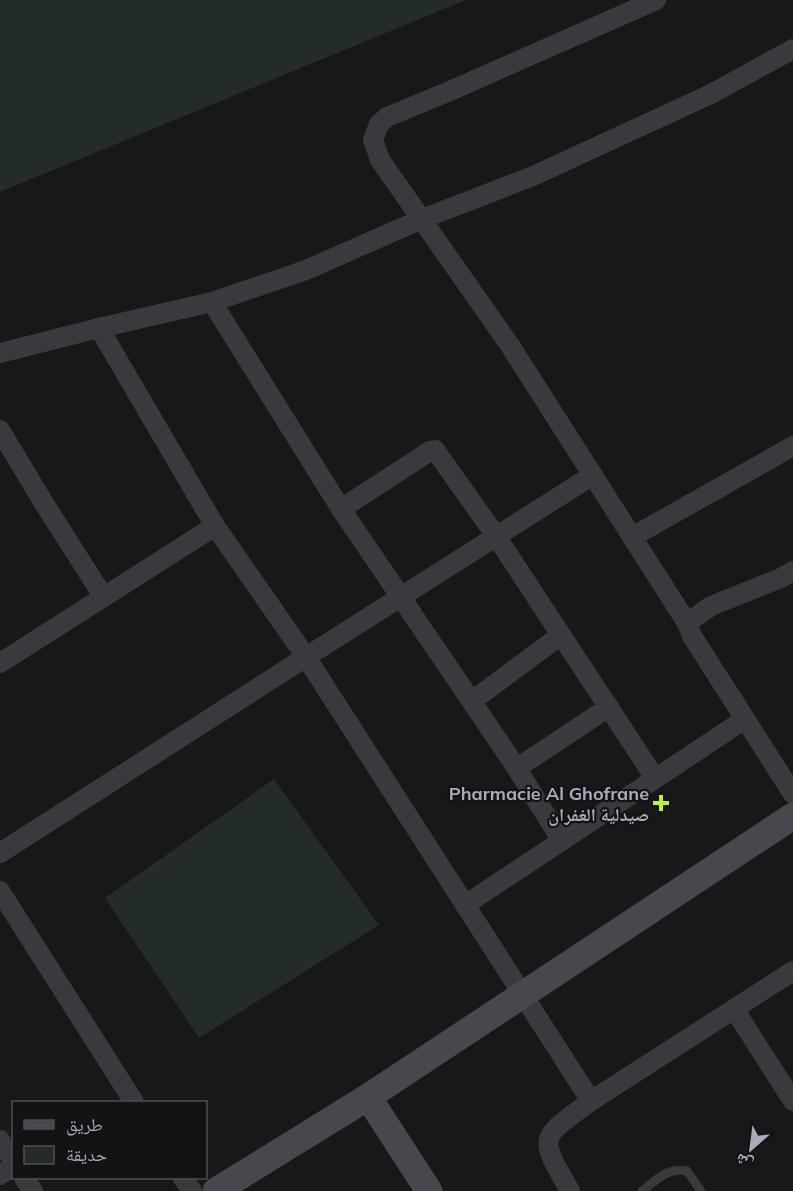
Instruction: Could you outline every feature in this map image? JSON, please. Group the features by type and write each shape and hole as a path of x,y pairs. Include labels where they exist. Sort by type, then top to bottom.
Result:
{"street":[{"path":"656,0 387,117 375,131 374,148 380,160 509,344 793,794"},
{"path":"0,353 99,327 212,302 306,270 422,219 533,176 628,133 711,94 793,49"},
{"path":"212,302 341,509 517,768 562,841"},
{"path":"99,327 215,526 306,657 591,1101"},
{"path":"0,430 103,596"},
{"path":"632,537 793,446"},
{"path":"341,509 430,451 435,450 496,536 656,778"},
{"path":"0,853 593,475"},
{"path":"1,660 215,526"},
{"path":"687,623 711,606 793,571"},
{"path":"472,701 561,635"},
{"path":"517,768 609,707"},
{"path":"465,905 745,718"},
{"path":"216,1191 368,1097 793,816"},
{"path":"0,891 133,1101"},
{"path":"570,1191 548,1150 551,1133 558,1125 591,1101 793,971"},
{"path":"734,1009 793,1101"},
{"path":"368,1097 429,1191"},
{"path":"0,1140 12,1159"}],"lane":[{"path":"642,1191 667,1173 677,1169 687,1171 701,1191"}],"green space":[{"path":"0,0 466,0 0,192"},
{"path":"274,779 379,925 199,1038 105,898"}],"place":[{"name":"Pharmacie Al Ghofrane صيدلية الغفران","path":"661,803"}]}
